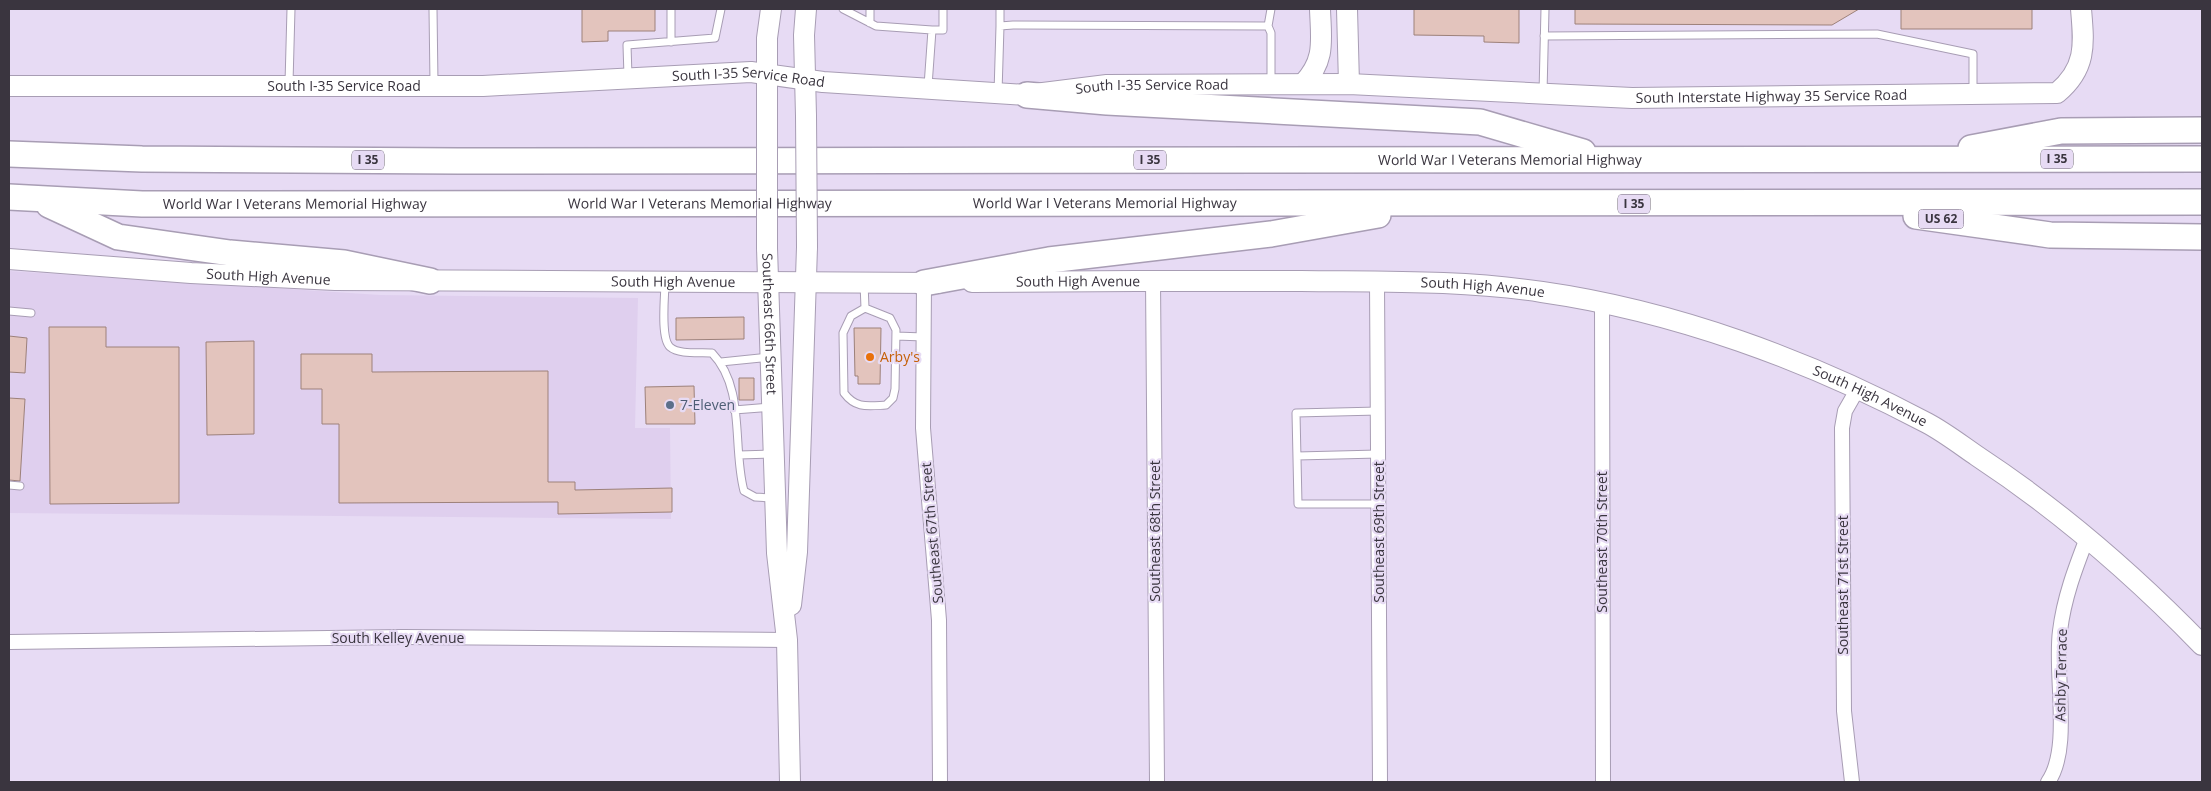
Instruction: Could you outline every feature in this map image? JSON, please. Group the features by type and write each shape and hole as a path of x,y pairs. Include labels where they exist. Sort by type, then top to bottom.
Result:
{"highway":[{"path":"1027,95 1107,102 1480,122 1612,160"},
{"path":"1911,160 2062,131 2202,130"},
{"name":"World War I Veterans Memorial Highway","path":"9,154 142,159 458,161 2202,159"},
{"name":"World War I Veterans Memorial Highway","path":"9,197 37,200 142,204 2202,202"},
{"path":"37,200 118,237 230,253 344,263 430,281"},
{"name":"US 62","path":"1832,203 2050,235 2173,238 2202,243"},
{"path":"924,283 1049,260 1271,234 1437,204"},
{"path":"2173,238 2202,237"}],"main road":[{"name":"Southeast 66th Street","path":"771,9 767,74 767,248 776,553 787,640 790,782"},
{"name":"Southeast 66th Street","path":"787,640 797,552 807,248 804,35 806,9"},
{"path":"1303,84 1318,66 1321,48 1320,9"},
{"path":"1347,9 1348,84"},
{"name":"South Interstate Highway 35 Service Road","path":"1486,91 1632,98 2056,93 2072,77 2082,56 2081,9"},
{"name":"South I-35 Service Road","path":"9,86 434,86 628,80 751,72 806,80 1027,95 1107,85 1348,84 1486,91"},
{"name":"South High Avenue","path":"9,259 199,274 335,280 805,283 1153,280 1378,282 1540,291 1655,314 1740,340 1857,390 1929,424 2011,478 2087,538 2161,602 2202,646"}],"street":[{"name":"Southeast 68th Street","path":"1153,280 1157,782"},
{"name":"Southeast 69th Street","path":"1378,282 1380,782"},
{"name":"Southeast 67th Street","path":"924,283 923,428 939,620 940,782"},
{"name":"Southeast 70th Street","path":"1602,302 1603,782"},
{"name":"Southeast 71st Street","path":"1852,782 1844,711 1842,428 1845,411 1857,390"},
{"name":"Ashby Terrace","path":"2048,782 2061,748 2058,670 2060,631 2067,587 2087,538"},
{"name":"South Kelley Avenue","path":"9,642 403,637 787,640"}],"lane":[{"path":"289,86 291,9"},
{"path":"434,9 434,86"},
{"path":"671,9 671,42"},
{"path":"628,80 627,45 716,38 720,9"},
{"path":"843,9 876,26 932,30 943,30 943,9"},
{"path":"870,9 870,23"},
{"path":"998,93 1000,9"},
{"path":"1271,9 1268,26 1271,33 1271,84"},
{"path":"1543,93 1545,9"},
{"path":"1000,26 1268,26"},
{"path":"928,89 932,30"},
{"path":"1544,36 1877,34 1973,54 1973,94"},
{"path":"665,282 664,335 670,347 679,351 712,352 721,362 729,378 739,455 739,473 744,491 755,497 775,498"},
{"path":"864,283 865,308"},
{"path":"865,308 890,318 896,330 895,389 893,398 886,405 861,407 850,400 844,393 843,333 851,316 865,308"},
{"path":"9,310 31,313"},
{"path":"896,336 924,337"},
{"path":"721,362 770,357"},
{"path":"734,410 772,407"},
{"path":"1378,411 1296,413 1298,504 1379,504"},
{"path":"739,455 774,454"},
{"path":"1297,456 1378,454"},
{"path":"9,485 20,486"}],"shaded area":[{"path":"9,271 380,295 638,298 635,428 670,428 671,519 9,513"}],"building":[{"path":"582,9 655,9 655,31 608,31 608,41 582,42"},
{"path":"1414,9 1519,9 1519,43 1484,42 1484,36 1414,35"},
{"path":"1575,9 1859,9 1832,25 1575,24"},
{"path":"1901,9 2032,9 2032,29 1901,29"},
{"path":"744,317 744,339 676,340 676,318"},
{"path":"49,327 106,327 106,347 179,347 179,503 50,504"},
{"name":"Arby's","path":"854,328 881,328 880,384 858,384 858,376 855,376"},
{"path":"9,336 27,338 25,373 9,372"},
{"path":"254,341 254,434 207,435 206,342"},
{"path":"301,354 372,354 372,372 548,371 548,482 575,482 575,490 672,488 672,512 558,514 558,502 339,503 339,424 322,424 322,389 301,389"},
{"path":"739,378 754,378 754,400 739,400"},
{"name":"7-Eleven","path":"694,386 695,424 646,424 645,387"},
{"path":"9,398 25,399 20,481 9,480"}],"place":[{"name":"Arby's","path":"870,357"},
{"name":"7-Eleven","path":"670,405"}]}
